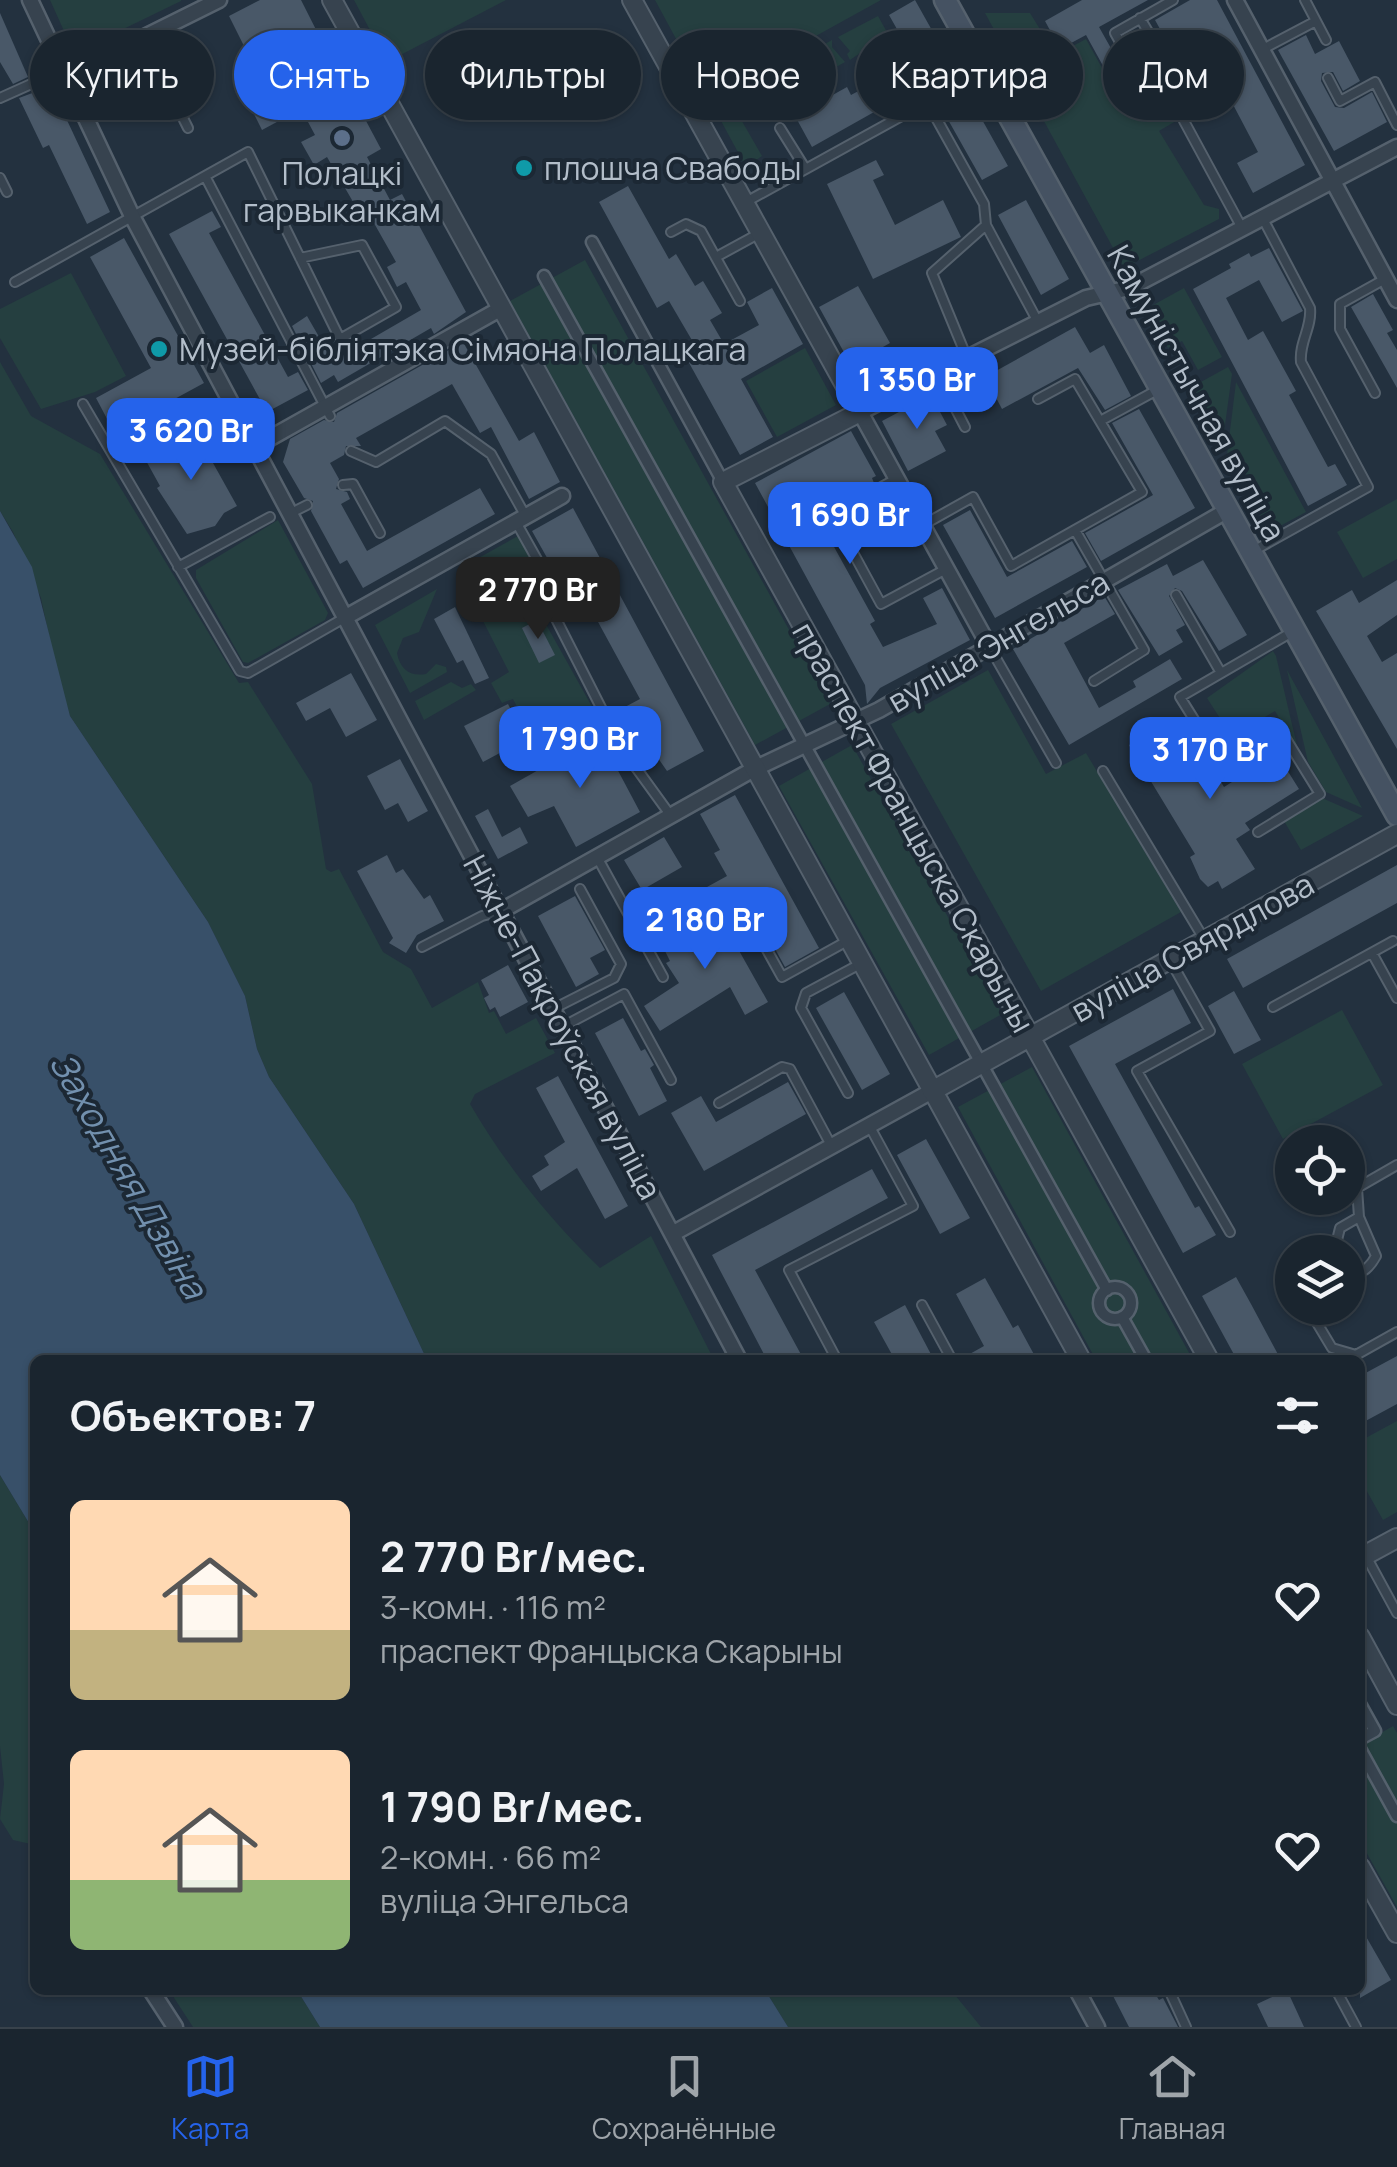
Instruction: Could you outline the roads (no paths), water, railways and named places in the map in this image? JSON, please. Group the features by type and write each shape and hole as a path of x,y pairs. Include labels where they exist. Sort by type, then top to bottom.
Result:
{"main road":[{"name":"Камуністычная вуліца","path":"945,0 1397,814"}],"street":[{"name":"Ніжне-Пакроўская вуліца","path":"30,0 43,30"},
{"path":"332,0 1078,1355"},
{"path":"632,0 989,646"},
{"path":"1235,0 1393,290"},
{"path":"159,30 217,1"},
{"name":"Ніжне-Пакроўская вуліца","path":"85,120 132,216 736,1355"},
{"path":"724,482 1086,298 1129,288 1397,147"},
{"name":"праспект Францыска Скарыны","path":"592,242 1205,1355"},
{"path":"544,276 1107,1290"},
{"path":"256,446 329,411 500,309"},
{"path":"346,617 562,496"},
{"name":"вуліца Энгельса","path":"501,911 754,770 878,710 1228,510"},
{"name":"вуліца Свярдлова","path":"672,1234 1397,834"},
{"path":"1116,1288 1128,1296 1129,1310 1122,1317 1108,1318 1101,1310 1100,1296 1107,1290 1116,1288"},
{"path":"1122,1317 1143,1355"},
{"path":"1365,1552 1397,1538"},
{"path":"1365,1647 1397,1705"},
{"path":"1365,1714 1374,1731 1365,1736"},
{"path":"1365,1758 1397,1816"},
{"path":"1365,1876 1397,1934"},
{"path":"155,1995 175,2027"},
{"path":"1079,1995 1096,2027"}],"lane":[{"path":"1305,0 1326,40"},
{"path":"1140,18 1156,45 1130,60 1114,33 1168,1"},
{"path":"1260,50 1316,20"},
{"path":"1328,78 1340,101 1374,82 1397,124"},
{"path":"0,98 30,84"},
{"path":"184,120 188,128"},
{"path":"744,203 893,120"},
{"path":"937,120 984,204 986,225 1038,322"},
{"path":"1184,121 1242,228"},
{"path":"780,128 804,168"},
{"path":"15,282 248,152 340,340 396,308 362,245 300,258"},
{"path":"205,176 329,411"},
{"path":"0,178 7,192"},
{"path":"1251,552 1368,487 1300,362 1300,348 1311,321 1310,308 1262,217"},
{"path":"671,232 686,224 700,231 740,301"},
{"path":"967,358 932,273 986,225"},
{"path":"716,258 760,233"},
{"path":"1375,393 1340,328 1340,304 1393,290"},
{"path":"938,373 966,427"},
{"path":"922,526 973,497 1011,566 1142,492 1075,378 1038,399"},
{"path":"1102,420 1160,388"},
{"path":"84,404 240,671 248,673 346,617"},
{"path":"350,451 376,462 445,421 492,454 544,572"},
{"path":"896,479 832,514 881,604 946,569"},
{"path":"342,485 353,484 380,532"},
{"path":"291,513 307,505"},
{"path":"178,567 270,517"},
{"path":"1075,530 1144,650 1094,680"},
{"path":"1176,595 1221,672"},
{"path":"553,613 621,747 671,816"},
{"path":"1258,832 1320,794 1283,734 1224,769 1180,696 1296,630"},
{"path":"989,646 1056,763"},
{"path":"1103,771 1204,939"},
{"path":"597,857 663,977"},
{"path":"553,1010 614,978 621,964 580,889"},
{"path":"743,907 782,977 849,940"},
{"path":"422,947 482,916 501,911"},
{"path":"1273,1008 1394,941"},
{"path":"1372,953 1397,998"},
{"path":"1169,958 1210,1032 1137,1071 1230,1232"},
{"path":"848,1093 801,1008 806,993 862,963"},
{"path":"562,1026 624,994 670,1080"},
{"path":"719,1102 782,1067 790,1069 832,1147"},
{"path":"834,1355 789,1270 912,1206 870,1126"},
{"path":"1365,1269 1376,1256 1358,1217 1357,1188 1397,1165"},
{"path":"1338,1235 1340,1228 1358,1217"},
{"path":"922,1306 949,1355"},
{"path":"1318,1325 1332,1348 1356,1354 1397,1332"},
{"path":"1365,1558 1397,1612"},
{"path":"1171,1995 1186,2027"},
{"path":"1339,1995 1356,2027"}],"water":[{"name":"Заходняя Дзвіна","path":"0,511 32,567 70,716 208,922 245,996 257,1049 269,1077 354,1204 425,1355 30,1355 30,1525 0,1475"},
{"path":"300,1995 768,1995 788,2027 320,2027"}],"place":[{"name":"Полацкі гарвыканкам","path":"342,138"},
{"name":"плошча Свабоды","path":"524,168"},
{"name":"Музей-бібліятэка Сімяона Полацкага","path":"159,349"}]}
